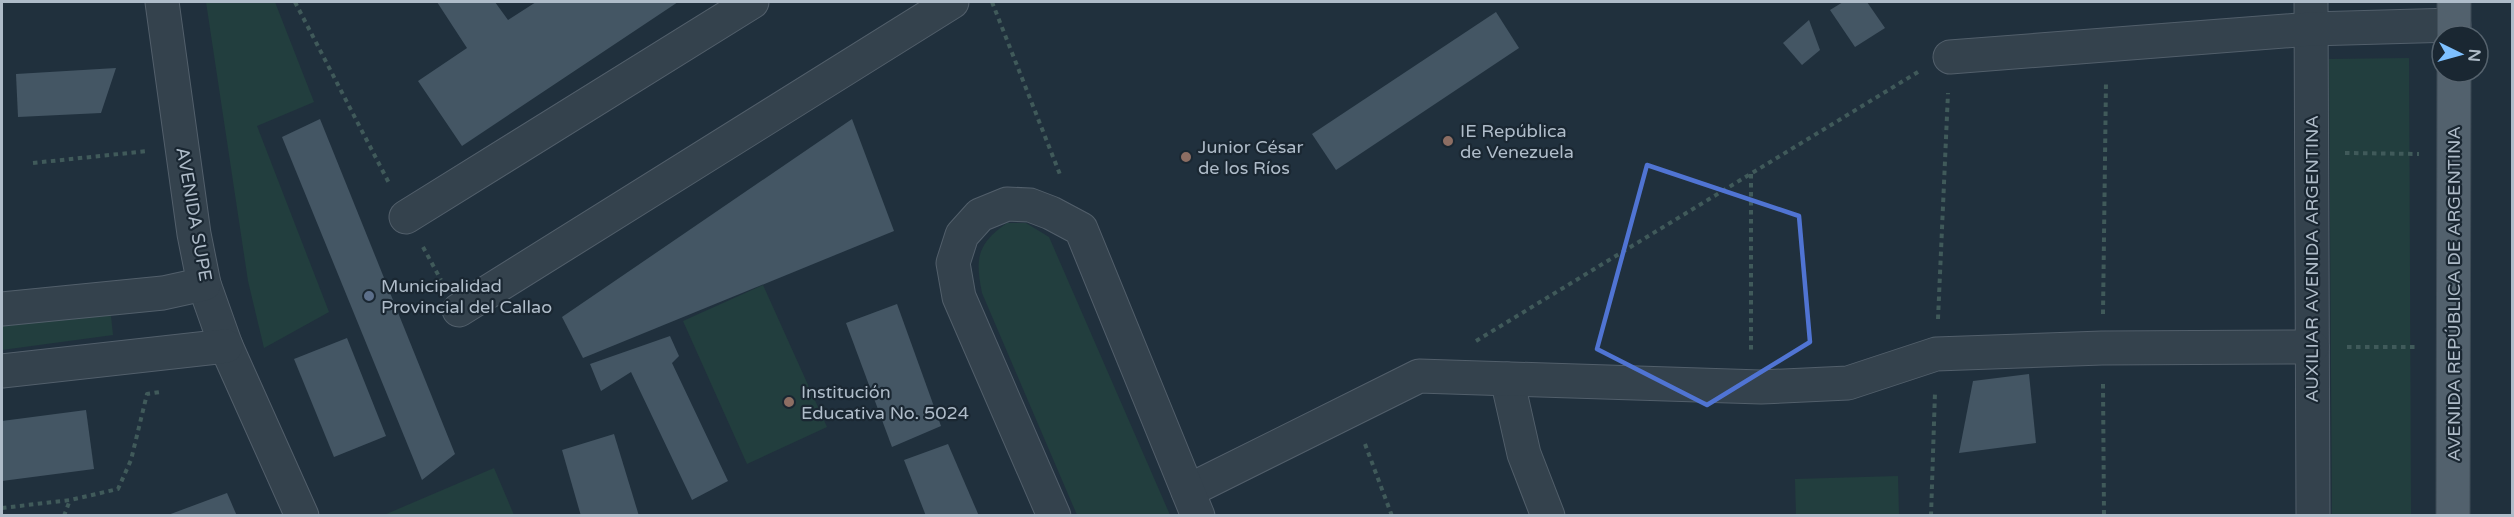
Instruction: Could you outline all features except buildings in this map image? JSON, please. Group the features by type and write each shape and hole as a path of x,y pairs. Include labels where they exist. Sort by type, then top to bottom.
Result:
{"main road":[{"name":"AVENIDA REPÚBLICA DE ARGENTINA","path":"2453,516 2454,84"}],"street":[{"name":"AVENIDA SUPE","path":"162,2 194,234 204,284 226,346 302,516"},
{"path":"406,217 752,2"},
{"path":"459,310 952,2"},
{"path":"1950,57 2107,45 2311,15 2454,21"},
{"name":"AUXILIAR AVENIDA ARGENTINA","path":"2311,15 2313,516"},
{"path":"1054,516 959,297 953,263 962,235 980,215 1007,204 1030,205 1081,229 1193,503 1352,409 1419,376 1751,387 1848,383 1936,354 2102,348 2312,347"},
{"path":"2,309 163,293 204,284"},
{"path":"2,371 226,346"},
{"path":"1507,379 1524,454 1548,516"}],"path":[{"path":"295,2 406,217 459,310"},
{"path":"992,2 1081,229"},
{"path":"2104,516 2102,348 2107,45"},
{"path":"1470,345 1914,74 1950,57 1931,516"},
{"path":"33,163 182,148"},
{"path":"2312,153 2454,154"},
{"path":"1751,173 1751,387"},
{"path":"2312,347 2454,347"},
{"path":"2,508 70,500 118,489 130,460 147,394 166,391"},
{"path":"1352,409 1392,516"},
{"path":"64,516 70,500"}],"highlighted area":[{"path":"1647,165 1799,216 1810,342 1707,405 1597,349"}],"green space":[{"path":"206,2 275,2 314,102 257,126 329,312 264,348 248,281"},
{"path":"2409,58 2411,515 2332,515 2329,59"},
{"path":"1007,223 1026,223 1049,237 1170,515 1077,515 982,293 979,270 981,253 989,238"},
{"path":"763,285 827,427 747,464 683,321"},
{"path":"110,307 113,335 2,350 2,316"},
{"path":"494,468 514,515 384,515"},
{"path":"1898,476 1899,515 1796,515 1795,479"}],"place":[{"name":"IE República de Venezuela","path":"1448,141"},
{"name":"Junior César de los Ríos","path":"1186,157"},
{"name":"Municipalidad Provincial del Callao","path":"369,296"},
{"name":"Institución Educativa No. 5024","path":"789,402"}]}
